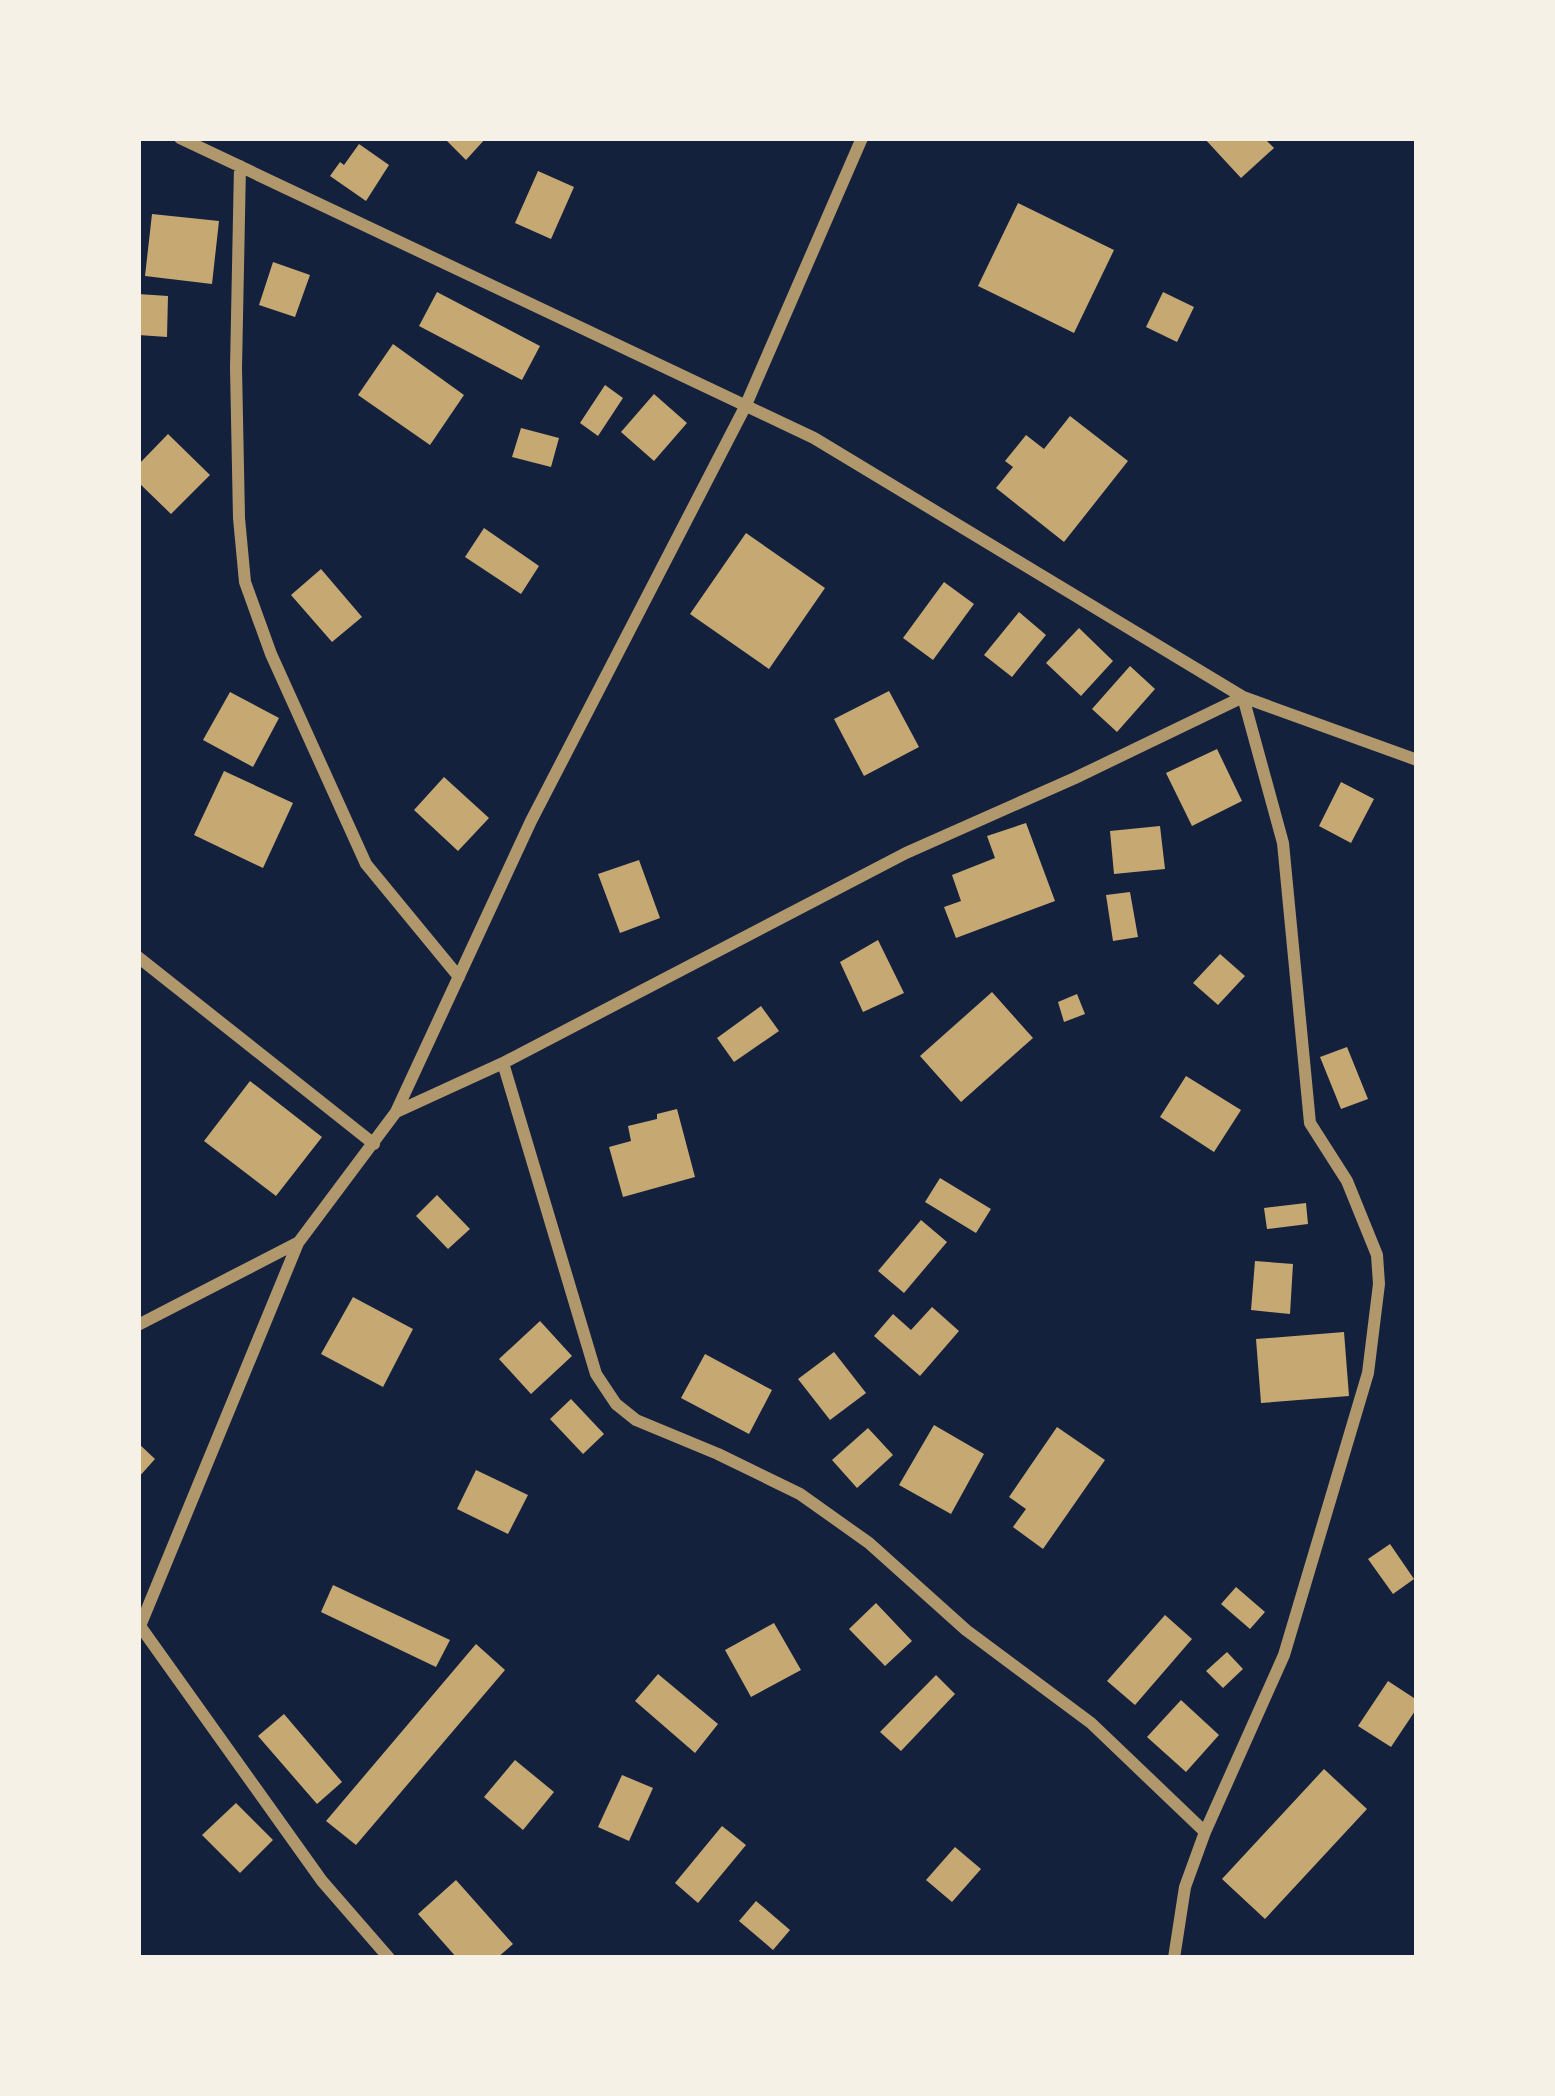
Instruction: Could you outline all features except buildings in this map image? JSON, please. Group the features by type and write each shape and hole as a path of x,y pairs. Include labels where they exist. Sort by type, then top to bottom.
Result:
{"street":[{"path":"389,1958 322,1880 139,1629 298,1243 396,1112 531,820 745,406 862,138"},
{"path":"189,140 814,438 1243,697 1417,760"},
{"path":"240,166 236,368 238,518 245,582 271,654 366,864 459,977"},
{"path":"396,1112 502,1063 906,853 1243,697"},
{"path":"1174,1958 1185,1887 1204,1832 1284,1655 1368,1373 1379,1284 1377,1255 1347,1181 1310,1123 1283,843 1243,697"},
{"path":"138,957 374,1144"},
{"path":"502,1063 596,1374 616,1404 665,1434 800,1494 868,1544 966,1630 1091,1723 1204,1832"},
{"path":"138,1324 298,1243"}]}
